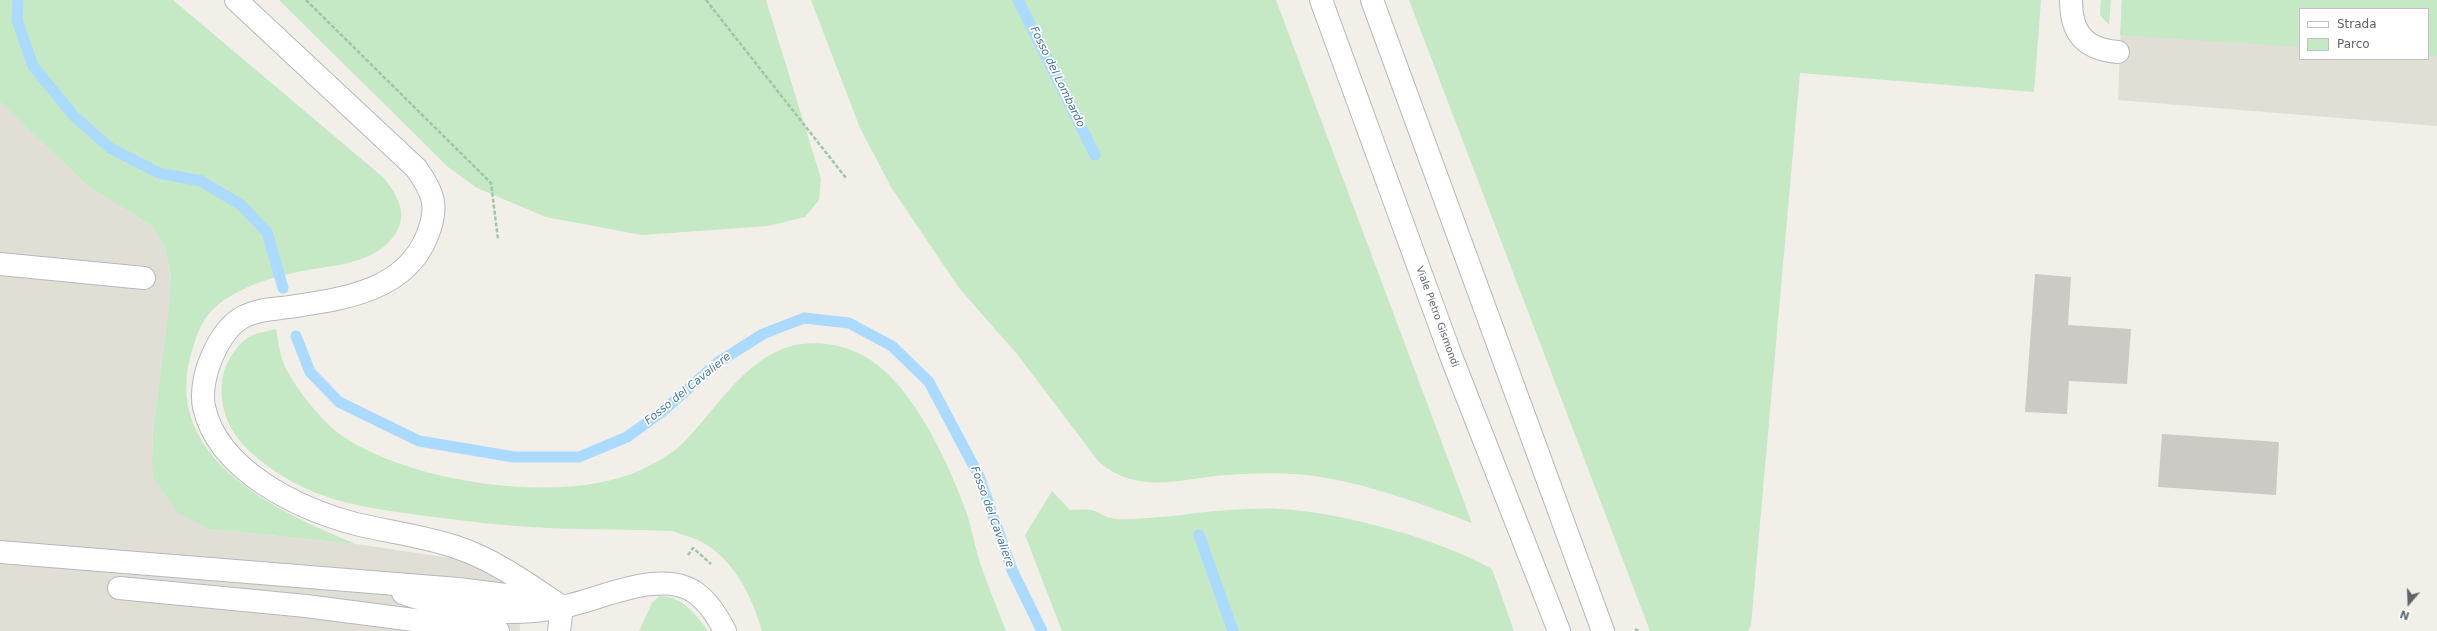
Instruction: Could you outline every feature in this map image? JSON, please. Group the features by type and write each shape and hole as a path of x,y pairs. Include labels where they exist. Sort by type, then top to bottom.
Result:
{"street":[{"path":"236,0 416,168 429,187 434,202 433,220 425,241 416,257 400,272 380,285 354,296 258,311 244,316 233,324 215,350 204,382 204,406 214,432 236,463 271,488 323,513 348,521 431,540 482,556 504,568 562,607"},
{"name":"Viale Pietro Gismondi","path":"1321,0 1451,356 1559,631"},
{"path":"1372,0 1603,631"},
{"path":"2071,0 2071,16 2074,27 2081,37 2097,48 2118,52"},
{"path":"0,264 144,278"},
{"path":"0,552 372,582 456,609 504,612 562,607 626,588 676,585 693,591 708,604 725,631"},
{"path":"122,563 119,591 306,606 498,631"},
{"path":"560,631 562,607"}],"path":[{"path":"306,0 491,183 498,239"},
{"path":"706,0 846,178"},
{"path":"1635,629 1639,631"}],"shaded area":[{"path":"2122,0 2437,0 2437,126 2118,100"},
{"path":"0,102 89,187 152,226 165,248 171,276 169,304 153,432 152,462 209,529 356,544 517,568 520,631 0,631"}],"green space":[{"path":"0,0 173,0 384,178 390,186 399,202 401,219 399,227 387,244 367,257 355,261 263,281 234,294 224,300 209,313 204,320 196,337 190,358 187,394 194,426 211,454 235,478 263,499 294,516 356,544 209,529 178,513 154,479 152,462 153,432 169,304 171,276 165,248 152,226 89,187 0,102"},
{"path":"279,0 766,0 821,179 819,200 805,217 768,226 642,235 546,217 477,188 448,167"},
{"path":"811,0 1276,0 1472,523 1375,489 1315,476 1282,473 1249,474 1177,481 1145,482 1130,479 1114,472 1099,462 1017,354 959,288 891,187 860,128"},
{"path":"1409,0 2041,0 2034,92 1800,73 1751,625 1748,631 1650,631"},
{"path":"2101,0 2111,0 2109,25 2100,15"},
{"path":"2122,0 2437,0 2437,56 2429,56 2429,8 2299,8 2299,47 2120,35"},
{"path":"276,329 282,359 291,378 314,409 338,433 367,450 403,465 443,476 486,484 529,487 570,486 608,481 641,470 671,453 680,446 738,380 765,358 780,350 802,344 825,344 848,349 869,359 885,371 915,407 928,428 960,494 980,563 1006,631 762,631 747,592 732,569 713,550 702,542 673,531 546,528 486,523 379,509 336,500 316,493 296,484 276,472 247,449 233,430 224,410 222,399 223,375 234,352 238,346 253,335"},
{"path":"1052,491 1070,510 1091,510 1116,519 1150,518 1225,510 1262,508 1304,511 1331,515 1389,529 1445,547 1492,569 1514,631 1062,631 1025,535"},
{"path":"659,596 675,599 681,602 693,612 708,631 639,631 652,603"}],"building":[{"path":"2035,274 2071,277 2068,325 2131,329 2127,384 2069,381 2067,414 2025,412"},
{"path":"2162,434 2279,442 2276,495 2158,487"}],"waterway":[{"name":"Fosso del Cavaliere","path":"18,0 17,20 33,66 74,116 110,148 159,173 201,181 241,205 267,232 283,288"},
{"name":"Fosso del Lombardo","path":"1018,0 1095,155"},
{"name":"Fosso del Cavaliere","path":"296,336 310,372 339,402 419,441 514,457 579,457 627,437 663,411 717,363 763,334 804,318 849,323 892,346 929,382 979,476 1012,570 1042,631"},
{"name":"Fosso del Lombardo","path":"1199,535 1233,631"}]}
